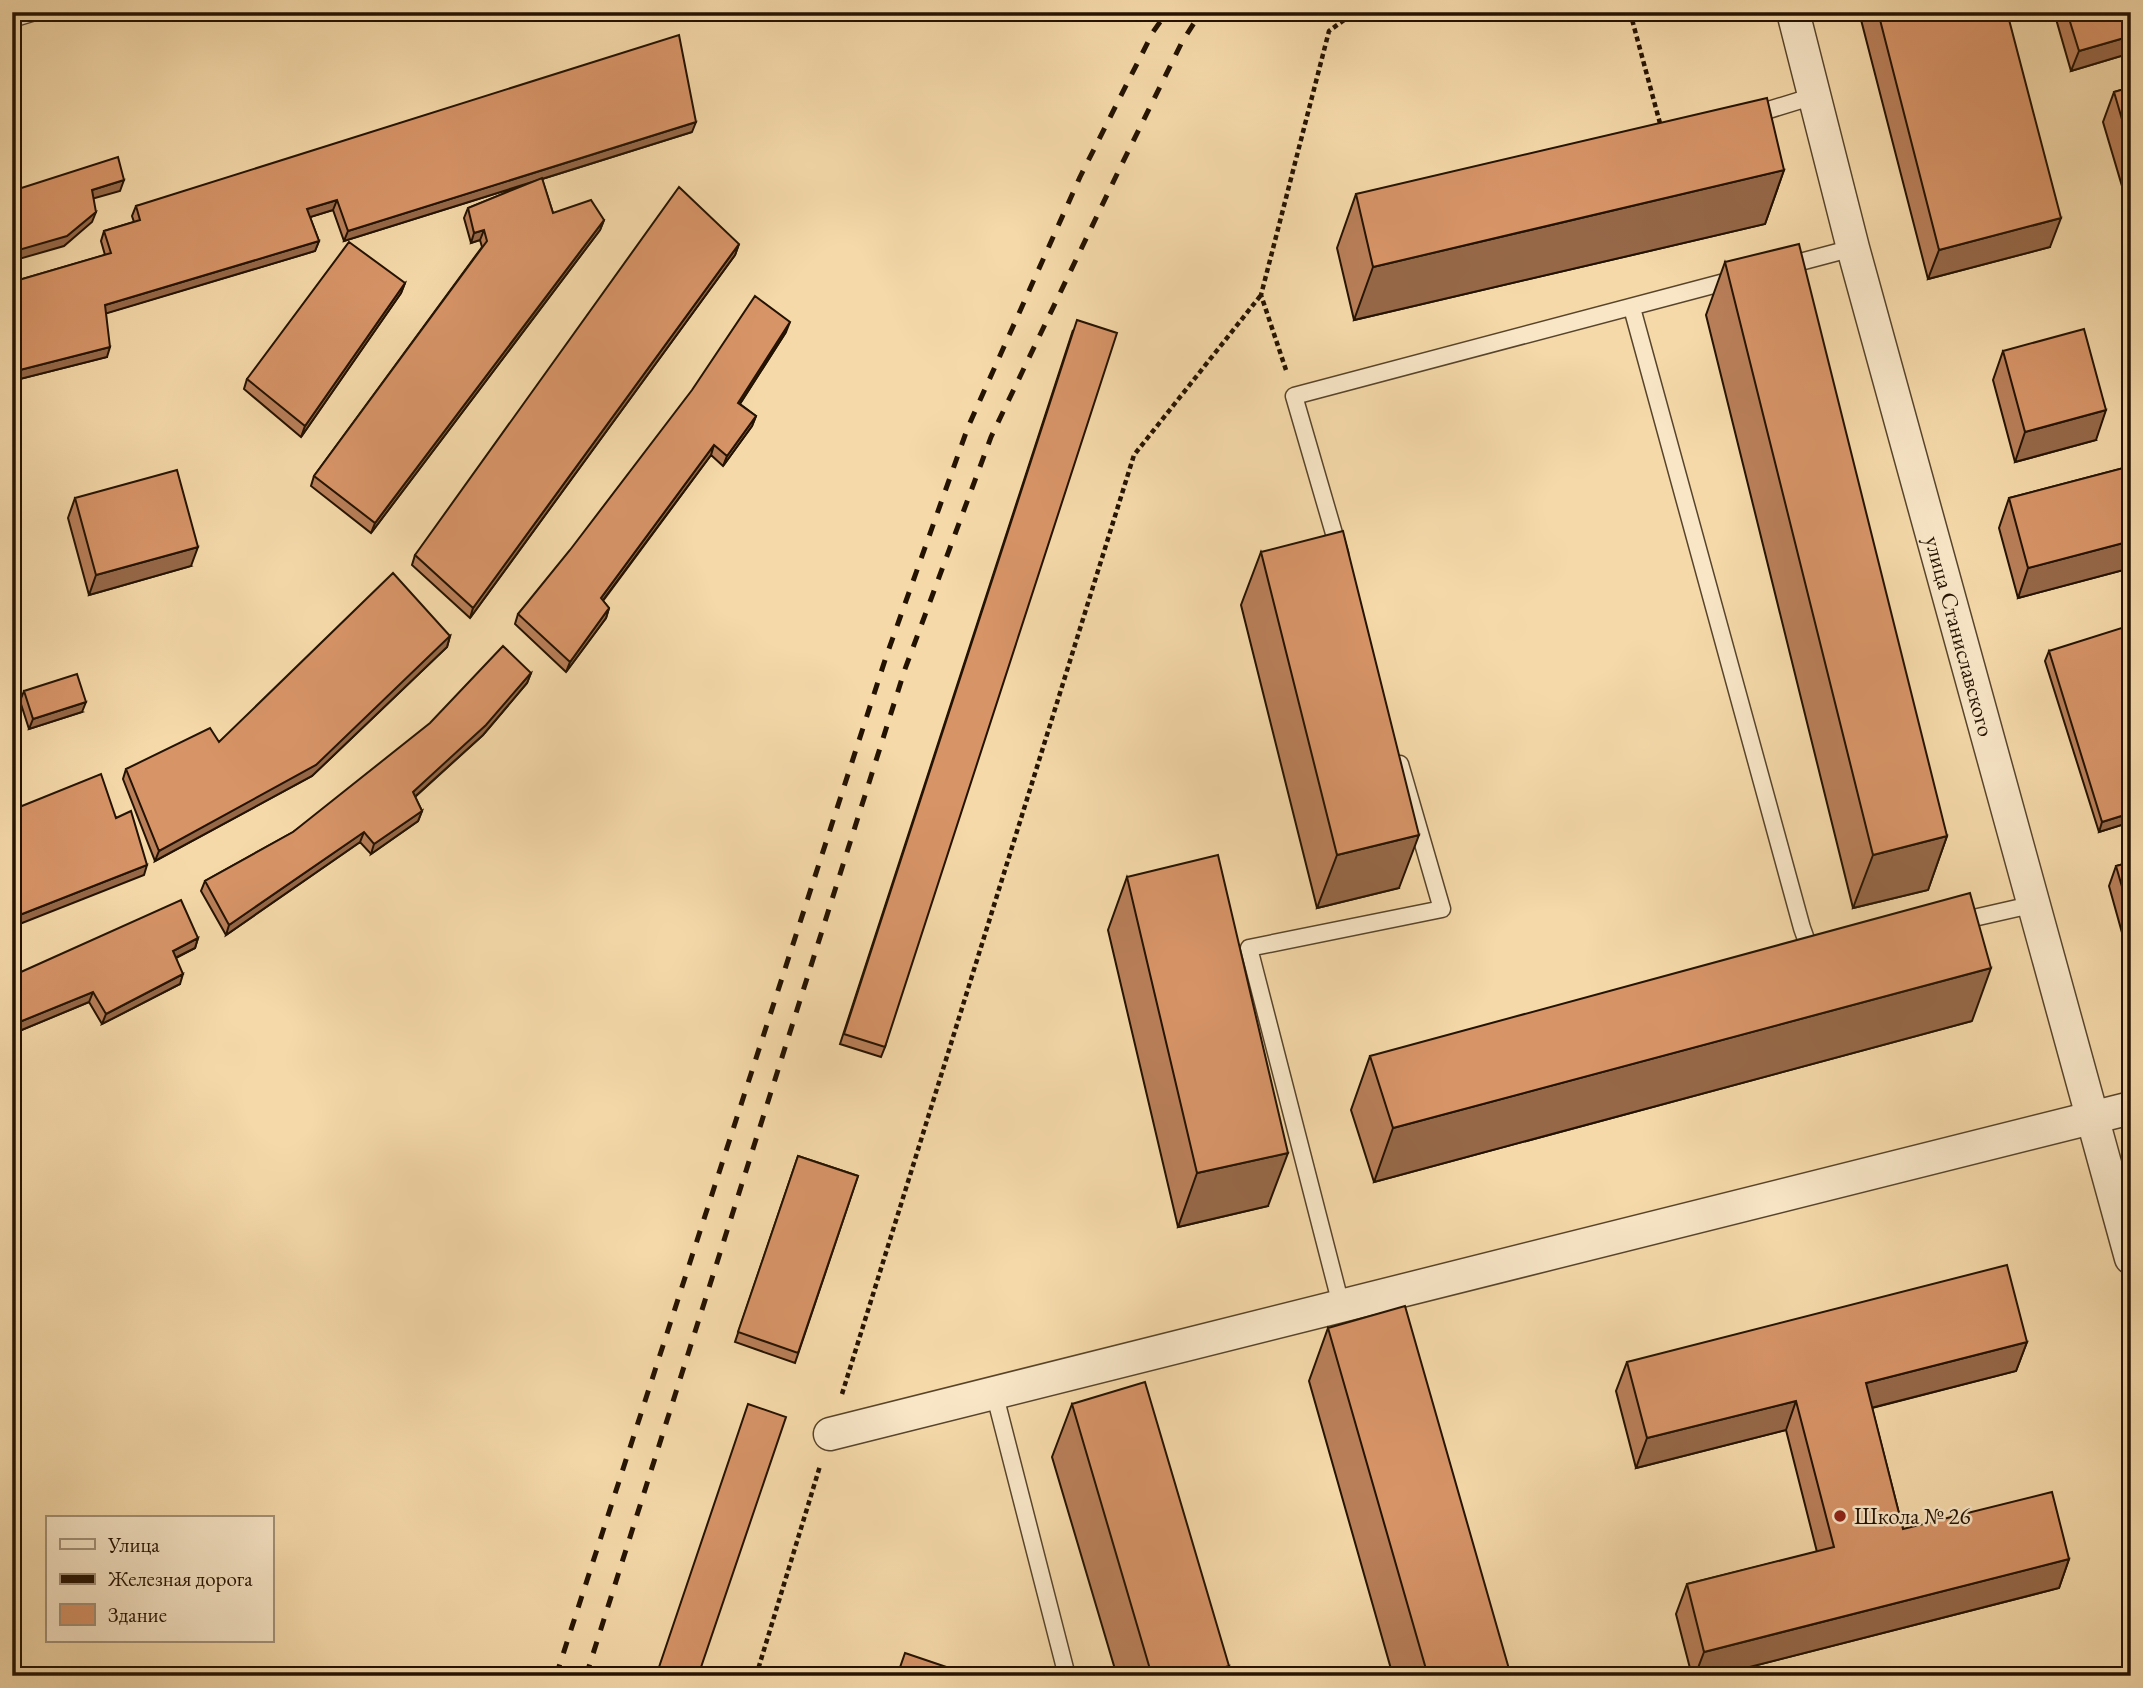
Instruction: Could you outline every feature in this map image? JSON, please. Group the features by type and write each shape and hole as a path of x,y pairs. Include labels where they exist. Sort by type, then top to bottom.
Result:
{"street":[{"name":"улица Станиславского","path":"1793,12 1853,248 2131,1258"},
{"path":"830,1434 2131,1108"}],"lane":[{"path":"12,19 35,12"},
{"path":"1740,119 1814,96"},
{"path":"1775,269 1853,248"},
{"path":"1344,567 1294,396 1749,276"},
{"path":"1632,307 1802,928 1812,956 1825,953"},
{"path":"1341,1305 1249,948 1442,909 1397,751"},
{"path":"1943,925 2035,904"},
{"path":"994,1392 1068,1676"}],"path":[{"path":"756,1676 1134,455 1261,295 1329,31 1355,12"},
{"path":"1630,12 1661,129"},
{"path":"1261,295 1294,396"}],"building":[{"path":"1878,12 2007,12 2061,218 1939,250"},
{"path":"2067,12 2131,12 2131,36 2079,51"},
{"path":"679,35 696,122 348,231 337,200 307,209 319,241 105,305 110,347 12,372 12,282 111,253 104,231 140,220 136,206"},
{"path":"2131,87 2131,150 2114,92"},
{"path":"1767,98 1784,170 1373,267 1356,194"},
{"path":"118,157 124,180 92,190 96,212 67,236 12,252 12,191"},
{"path":"542,178 553,213 591,200 604,220 375,523 314,476 487,241 484,230 474,233 468,208"},
{"path":"679,187 739,244 473,608 415,555"},
{"path":"349,242 405,283 305,426 247,379"},
{"path":"1799,244 1947,836 1873,855 1725,262"},
{"path":"755,296 790,322 738,403 756,416 727,456 714,445 601,598 609,608 570,662 518,614 692,390"},
{"path":"1077,320 1117,333 885,1047 844,1034"},
{"path":"2084,329 2106,410 2025,432 2003,351"},
{"path":"2131,466 2131,541 2028,568 2009,498"},
{"path":"177,470 198,547 96,575 75,498"},
{"path":"1343,531 1419,835 1337,855 1261,552"},
{"path":"393,573 450,636 316,765 159,851 126,769 210,728 219,742"},
{"path":"2131,625 2131,813 2102,822 2049,651"},
{"path":"503,646 531,673 486,725 413,792 422,811 374,844 364,832 229,925 205,881 293,832 430,723"},
{"path":"77,674 86,702 33,719 24,691"},
{"path":"101,774 116,818 131,811 147,865 12,918 12,810"},
{"path":"1218,855 1288,1153 1197,1173 1127,877"},
{"path":"2131,862 2131,918 2116,866"},
{"path":"1970,893 1991,968 1393,1128 1370,1056"},
{"path":"181,900 198,938 173,951 183,974 106,1014 93,992 12,1025 12,976"},
{"path":"798,1156 858,1176 798,1353 738,1332"},
{"path":"2007,1265 2027,1342 1866,1383 1903,1529 2052,1492 2069,1559 1704,1652 1687,1584 1834,1547 1796,1401 1647,1438 1627,1362"},
{"path":"1405,1306 1511,1676 1428,1676 1328,1328"},
{"path":"1145,1382 1229,1666 1195,1676 1152,1676 1072,1404"},
{"path":"748,1404 786,1417 698,1676 656,1676"},
{"path":"905,1653 973,1676 897,1676"}],"railway":[{"path":"556,1676 886,657 968,427 1080,177 1153,32 1167,12"},
{"path":"586,1676 905,669 991,437 1182,42 1201,12"}],"place":[{"name":"Школа № 26","path":"1840,1516"}]}
